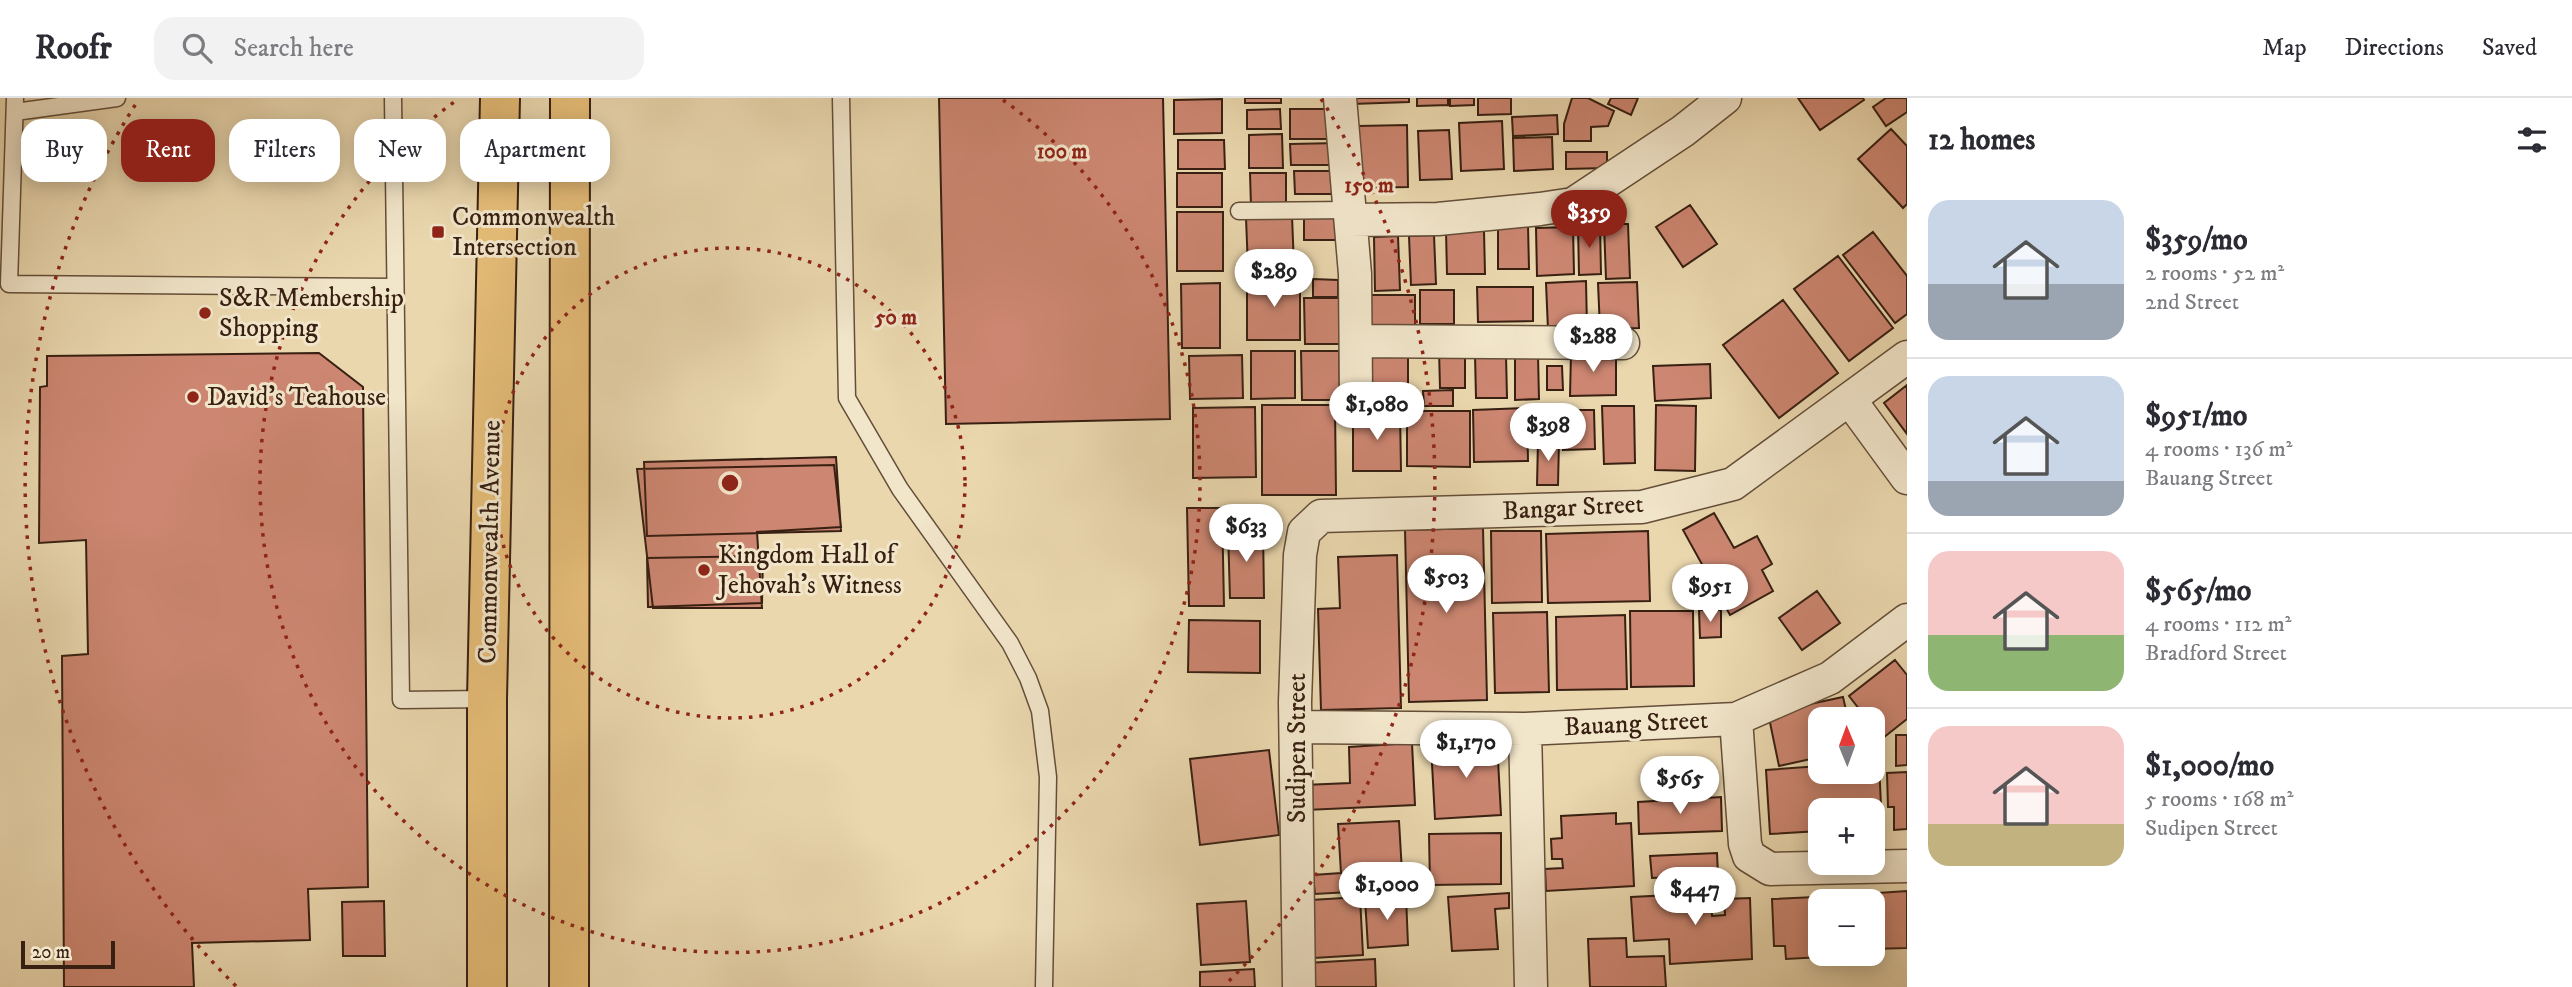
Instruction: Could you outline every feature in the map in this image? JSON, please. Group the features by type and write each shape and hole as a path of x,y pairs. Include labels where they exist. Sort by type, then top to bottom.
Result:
{"main road":[{"name":"Commonwealth Avenue","path":"487,987 487,699 500,98"},
{"path":"569,987 570,98"}],"street":[{"path":"1340,98 1357,341 1356,393"},
{"path":"1350,215 1438,219 1573,204 1683,131 1725,98"},
{"path":"1357,341 1623,343"},
{"name":"Bangar Street","path":"1321,516 1642,507 1734,484 1907,356"},
{"path":"1850,400 1907,478"},
{"name":"Sudipen Street","path":"1299,987 1295,702 1300,555 1304,532 1321,516"},
{"name":"Bauang Street","path":"1296,727 1525,729 1736,719 1830,678 1907,620"},
{"path":"1736,719 1745,844 1749,856 1770,869 1907,866"},
{"path":"1525,729 1531,987"}],"lane":[{"path":"117,98 15,105 9,284 396,287"},
{"path":"393,98 401,700 487,699"},
{"path":"841,98 847,398 900,489 1010,643 1028,678 1040,711 1048,777 1044,987"},
{"path":"1240,211 1350,215"}],"building":[{"path":"939,98 1163,98 1170,419 946,424"},
{"path":"1245,98 1281,98 1281,103 1245,103"},
{"path":"1351,98 1409,98 1409,102 1352,104"},
{"path":"1417,98 1448,98 1448,105 1417,106"},
{"path":"1450,98 1474,98 1474,105 1450,106"},
{"path":"1478,98 1511,98 1511,114 1478,115"},
{"path":"1572,98 1588,98 1614,111 1608,126 1591,127 1591,141 1564,141 1564,124"},
{"path":"1611,98 1638,98 1631,115 1608,104"},
{"path":"1798,98 1863,98 1864,100 1820,130"},
{"path":"1886,98 1907,98 1907,112 1886,126 1873,107"},
{"path":"1222,99 1222,133 1174,134 1174,100"},
{"path":"1280,109 1281,129 1247,129 1247,110"},
{"path":"1290,109 1327,109 1328,139 1290,139"},
{"path":"1557,115 1558,134 1513,136 1512,117"},
{"path":"1502,121 1504,169 1461,171 1459,123"},
{"path":"1407,125 1408,187 1359,188 1358,126"},
{"path":"1891,129 1907,146 1907,204 1903,208 1858,159"},
{"path":"1449,130 1452,179 1420,180 1418,131"},
{"path":"1282,134 1283,168 1249,168 1249,135"},
{"path":"1552,137 1553,169 1514,171 1513,138"},
{"path":"1178,140 1224,140 1225,169 1178,169"},
{"path":"1339,143 1338,165 1291,165 1290,144"},
{"path":"1566,152 1607,152 1607,168 1566,169"},
{"path":"1294,171 1340,171 1340,194 1295,194"},
{"path":"1177,173 1222,173 1222,207 1177,207"},
{"path":"1250,173 1286,173 1286,206 1251,206"},
{"path":"1690,205 1717,244 1683,267 1656,227"},
{"path":"1177,212 1223,212 1223,271 1177,271"},
{"path":"1304,213 1336,213 1336,240 1304,240"},
{"path":"1292,216 1294,266 1248,268 1246,218"},
{"path":"1604,224 1628,224 1630,278 1606,279"},
{"path":"1498,225 1528,225 1529,269 1498,269"},
{"path":"1578,225 1600,225 1601,274 1579,275"},
{"path":"1573,227 1574,274 1537,276 1536,228"},
{"path":"1446,231 1484,231 1485,274 1447,274"},
{"path":"1873,232 1907,276 1907,314 1895,323 1843,255"},
{"path":"1434,235 1436,284 1411,285 1409,236"},
{"path":"1398,236 1400,290 1375,291 1374,237"},
{"path":"1838,256 1893,328 1849,361 1794,289"},
{"path":"1247,279 1300,279 1300,340 1247,340"},
{"path":"1313,279 1338,280 1338,297 1313,297"},
{"path":"1586,281 1587,328 1548,330 1546,283"},
{"path":"1637,282 1639,328 1600,329 1598,283"},
{"path":"1220,283 1220,348 1182,348 1181,284"},
{"path":"1477,287 1533,287 1533,321 1478,322"},
{"path":"1420,290 1454,290 1454,324 1420,324"},
{"path":"1367,295 1415,295 1415,328 1367,329"},
{"path":"1304,298 1347,298 1348,344 1305,344"},
{"path":"1783,300 1838,373 1779,418 1723,345"},
{"path":"1365,350 1408,350 1408,408 1366,408"},
{"path":"1439,350 1465,350 1465,388 1440,388"},
{"path":"1251,351 1295,351 1295,398 1251,399"},
{"path":"1301,351 1339,351 1340,400 1302,400"},
{"path":"319,353 363,387 368,887 308,889 310,940 192,943 194,987 64,987 62,656 88,654 86,540 39,543 40,387 47,386 47,356"},
{"path":"1571,353 1616,353 1616,395 1570,396"},
{"path":"1242,355 1243,398 1190,399 1189,356"},
{"path":"1475,355 1506,355 1507,398 1476,398"},
{"path":"1538,355 1539,399 1515,400 1515,356"},
{"path":"1710,364 1711,398 1655,401 1653,366"},
{"path":"1547,366 1562,366 1563,390 1547,390"},
{"path":"1907,385 1907,434 1884,403"},
{"path":"1453,390 1453,406 1424,406 1423,391"},
{"path":"1262,405 1335,405 1336,495 1262,495"},
{"path":"1656,405 1696,406 1695,471 1655,470"},
{"path":"1602,406 1634,406 1635,463 1604,464"},
{"path":"1255,407 1256,477 1193,478 1193,408"},
{"path":"1527,408 1528,461 1474,462 1473,410"},
{"path":"1539,409 1558,409 1560,437 1541,438"},
{"path":"1563,410 1594,410 1595,449 1563,450"},
{"path":"1407,411 1470,411 1470,467 1407,466"},
{"path":"1400,412 1401,471 1353,471 1353,413"},
{"path":"1538,441 1559,441 1558,485 1537,485"},
{"path":"836,457 841,531 647,536 644,462"},
{"name":"Kingdom Hall of Jehovah's Witness","path":"834,465 841,527 757,532 762,608 653,608 637,469"},
{"path":"1187,508 1222,508 1224,606 1189,606"},
{"path":"1714,513 1734,548 1757,536 1772,564 1762,570 1773,591 1730,615 1683,530"},
{"path":"1483,528 1487,700 1409,702 1405,530"},
{"path":"1263,529 1264,598 1230,598 1228,530"},
{"path":"1491,531 1541,531 1542,602 1492,603"},
{"path":"1648,531 1650,601 1548,603 1546,534"},
{"path":"1397,555 1401,708 1321,710 1318,609 1340,608 1338,557"},
{"path":"763,556 762,603 648,607 647,558"},
{"path":"1817,591 1840,623 1802,650 1779,618"},
{"path":"1699,610 1721,610 1721,637 1700,638"},
{"path":"1630,611 1693,611 1694,686 1631,687"},
{"path":"1547,612 1549,692 1495,693 1493,613"},
{"path":"1625,615 1627,689 1557,690 1556,617"},
{"path":"1189,620 1260,621 1260,673 1188,672"},
{"path":"1895,660 1907,675 1907,719 1885,736 1885,707 1858,707 1849,696"},
{"path":"1843,697 1845,707 1808,707 1808,760 1779,766 1768,713"},
{"path":"1896,735 1907,735 1907,765 1896,766"},
{"path":"1497,742 1501,815 1435,819 1431,745"},
{"path":"1412,743 1415,805 1306,810 1304,785 1350,783 1349,747"},
{"path":"1269,750 1279,835 1200,845 1190,759"},
{"path":"1808,767 1808,784 1880,784 1881,798 1808,798 1808,832 1770,834 1766,770"},
{"path":"1907,772 1907,829 1894,830 1894,807 1888,807 1887,773"},
{"path":"1721,797 1722,831 1639,834 1638,802"},
{"path":"1616,813 1616,824 1631,823 1634,886 1546,891 1545,869 1563,868 1562,859 1552,859 1551,839 1562,838 1561,816"},
{"path":"1399,821 1403,889 1315,894 1313,875 1341,873 1338,824"},
{"path":"1501,833 1501,884 1430,885 1429,834"},
{"path":"1717,853 1718,875 1652,878 1650,856"},
{"path":"1907,891 1907,948 1885,949 1885,893"},
{"path":"1509,893 1509,908 1495,909 1498,949 1452,951 1448,897"},
{"path":"1711,893 1712,916 1725,915 1724,899 1750,898 1752,959 1670,964 1669,939 1634,941 1631,897"},
{"path":"1406,896 1408,945 1368,948 1365,898"},
{"path":"1360,897 1363,955 1314,958 1311,900"},
{"path":"1808,897 1808,958 1786,959 1785,946 1774,946 1772,899"},
{"path":"384,901 385,956 343,956 342,902"},
{"path":"1246,901 1250,962 1201,965 1197,904"},
{"path":"1626,938 1627,957 1664,956 1666,987 1590,987 1588,939"},
{"path":"1375,959 1376,987 1308,987 1307,963"},
{"path":"1254,969 1255,987 1200,987 1200,972"}],"place":[{"name":"Commonwealth Intersection","path":"438,232"},
{"name":"S&R Membership Shopping","path":"205,313"},
{"name":"David's Teahouse","path":"193,397"},
{"name":"Kingdom Hall of Jehovah's Witness","path":"704,570"}]}
